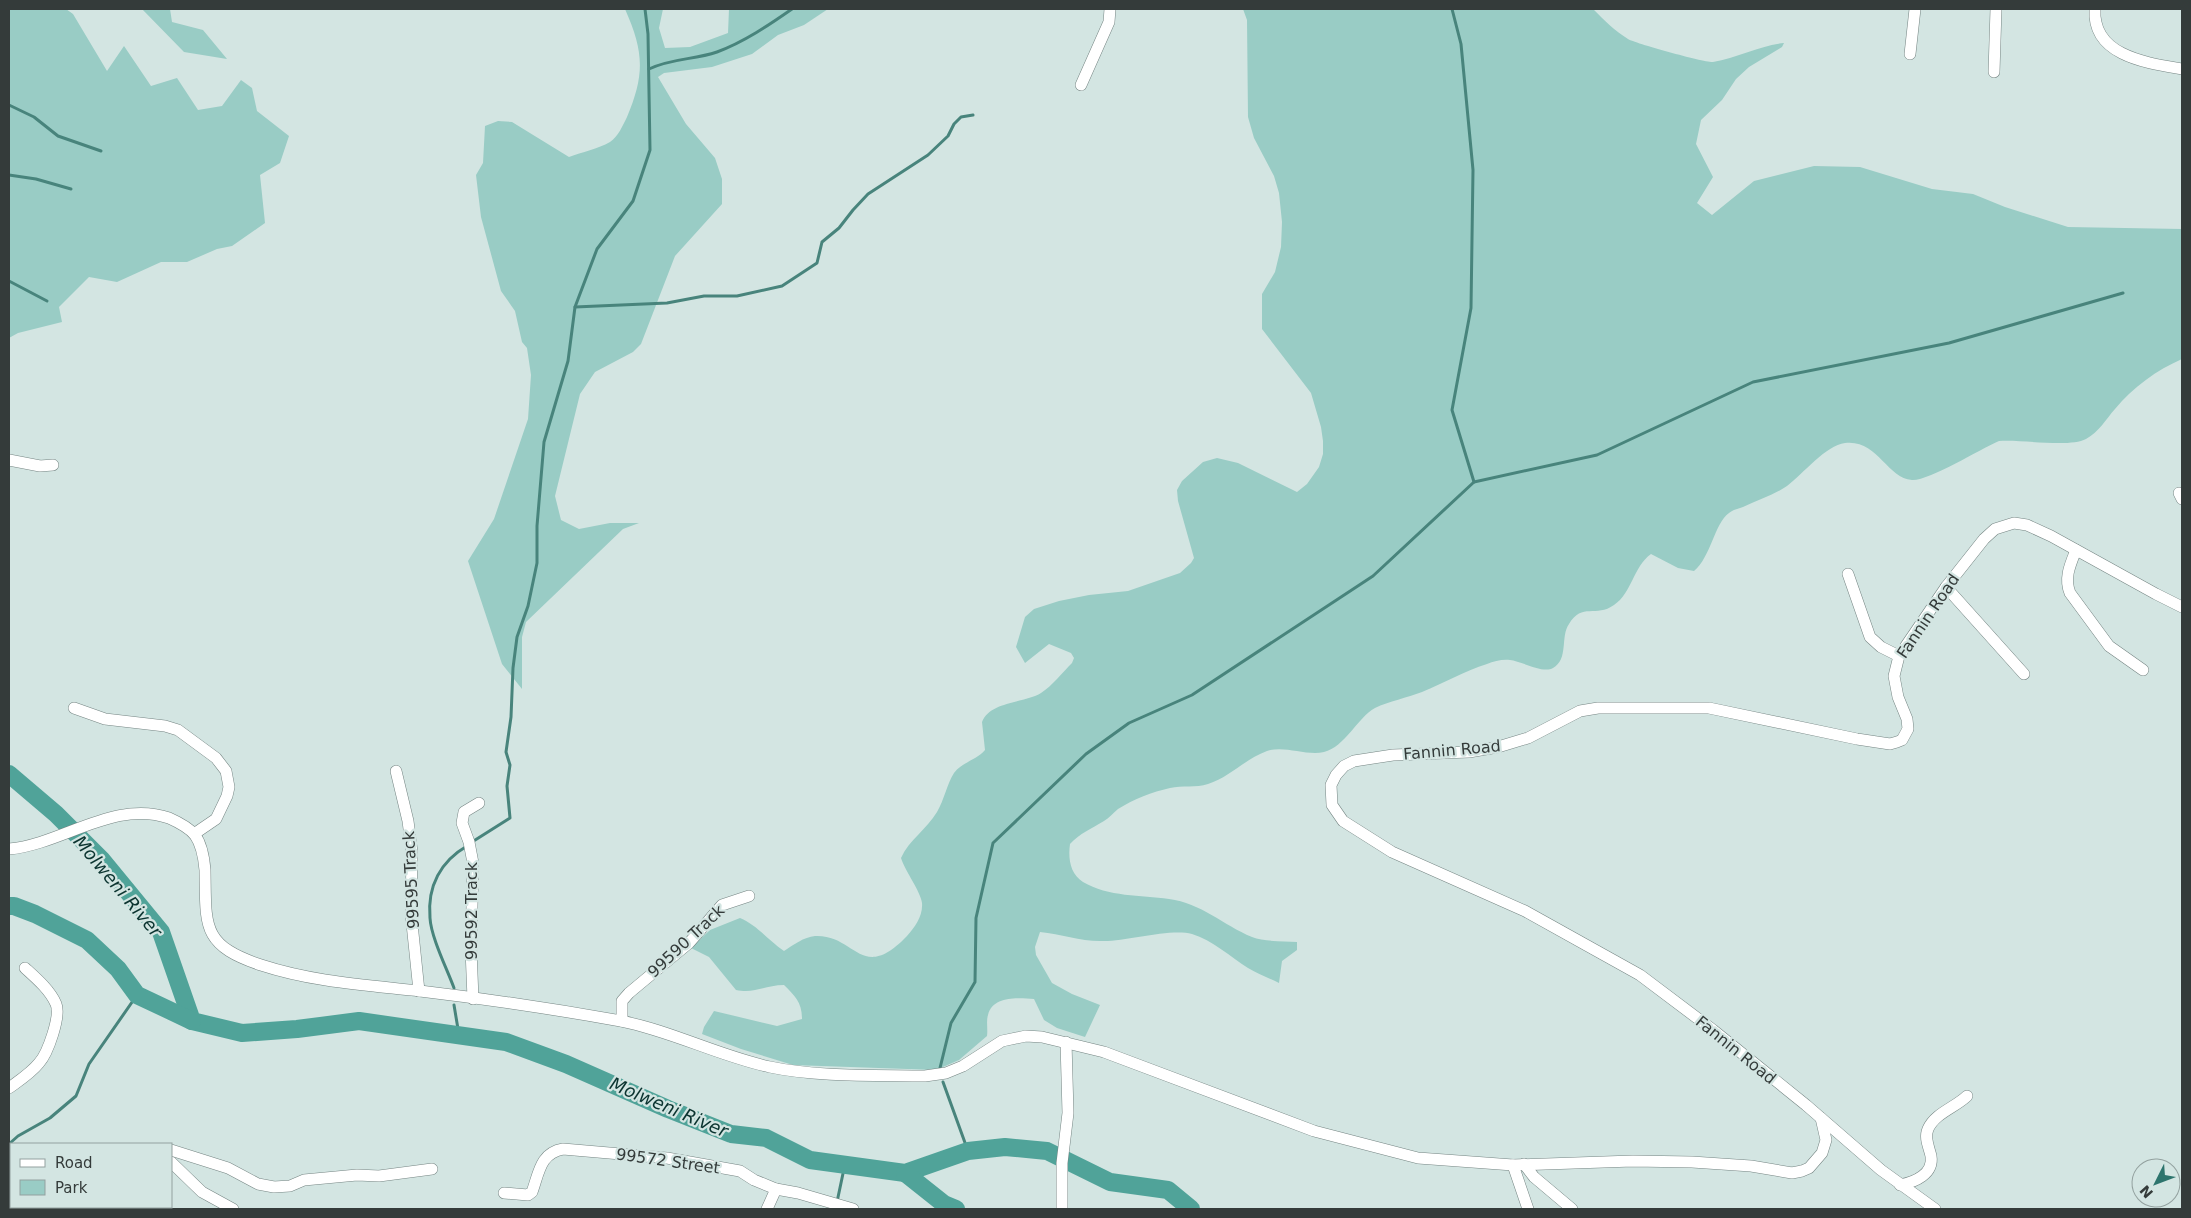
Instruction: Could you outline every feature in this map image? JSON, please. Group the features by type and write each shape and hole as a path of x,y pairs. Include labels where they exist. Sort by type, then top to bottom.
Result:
{"street":[{"path":"1081,85 1108,22 1110,9"},
{"path":"1910,54 1915,9"},
{"path":"1994,72 1996,9"},
{"path":"2096,9 2098,30 2116,51 2145,62 2182,69"},
{"path":"9,460 40,466 53,465"},
{"name":"Fannin Road","path":"1935,1209 1900,1184 1713,1030 1640,975 1525,911 1406,858 1354,830 1342,821 1332,805 1331,785 1336,775 1344,766 1354,761 1393,755 1469,752 1498,748 1528,738 1580,711 1606,708 1709,708 1857,739 1890,744 1897,742 1902,740 1908,729 1907,719 1898,697 1894,676 1899,656 1946,588 1984,539 1995,529 2014,522 2027,525 2182,607"},
{"path":"2076,550 2067,574 2067,586 2070,593 2109,646 2143,670"},
{"path":"1848,574 1870,637 1881,647 1899,656"},
{"path":"1946,588 2024,674"},
{"path":"74,708 105,719 149,723 178,730 216,758 226,772 229,787 224,806 210,824 194,834"},
{"name":"99595 Track","path":"396,771 408,821 412,852 411,914 419,991"},
{"name":"99592 Track","path":"473,999 471,949 473,864 469,842 462,823 464,812 479,804"},
{"path":"13,848 126,814 155,814 182,824 194,834 201,848 204,862 206,914 213,937 222,947 242,958 264,966 323,980 419,991 622,1022 670,1034 769,1067 798,1072 925,1076 946,1073 963,1066 1002,1041 1026,1036 1042,1037 1104,1052 1314,1131 1418,1158 1519,1165 1633,1161 1682,1162 1751,1166 1792,1172 1802,1171 1815,1162 1825,1146 1825,1133 1821,1118"},
{"name":"99590 Track","path":"622,1022 622,1001 629,993 689,943 722,905 749,896"},
{"path":"9,1088 40,1062 58,1015 56,1004 41,983 25,968"},
{"path":"1062,1209 1063,1157 1068,1113 1066,1042"},
{"path":"1900,1184 1916,1180 1928,1171 1931,1161 1926,1138 1928,1128 1937,1117 1967,1096"},
{"name":"99572 Street","path":"504,1192 528,1195 534,1187 543,1160 554,1151 563,1148 687,1160 740,1171 754,1180 776,1189 798,1193 853,1209"},
{"path":"172,1150 228,1168 258,1184 274,1186 290,1186 304,1180 356,1175 379,1176 432,1169"},
{"path":"172,1163 202,1192 233,1209"},
{"path":"1519,1165 1528,1209"},
{"path":"1519,1165 1572,1209"},
{"path":"767,1209 776,1189"}],"green space":[{"path":"9,9 66,9 73,14 107,71 124,46 151,86 177,78 198,110 222,106 241,80 252,88 257,111 289,136 280,163 260,175 265,223 232,246 217,249 187,262 161,262 117,282 89,277 59,307 62,322 18,333 9,338"},
{"path":"142,9 170,9 172,22 203,30 227,59 184,52"},
{"path":"625,9 663,9 659,28 665,48 690,47 728,33 729,9 828,9 804,25 778,35 752,54 712,67 664,73 658,77 686,124 715,158 722,179 722,204 675,256 641,344 633,352 595,372 580,394 555,496 561,520 579,529 610,523 639,523 623,529 526,622 522,637 522,689 502,664 468,561 494,519 528,419 531,375 527,348 522,342 515,311 501,291 481,217 476,175 483,163 485,126 498,121 512,122 569,157 600,147 615,137 620,131 633,102 640,63 636,38"},
{"path":"1243,9 1593,9 1614,29 1628,39 1670,52 1713,62 1784,43 1782,47 1749,67 1736,79 1722,100 1701,120 1696,144 1713,177 1697,203 1712,215 1754,181 1814,166 1860,167 1932,189 1973,194 2005,207 2068,227 2182,229 2182,359 2164,368 2138,386 2122,401 2095,433 2078,442 1999,441 1942,470 1920,479 1912,480 1903,478 1895,473 1874,452 1865,447 1856,443 1838,445 1823,454 1787,486 1729,513 1720,525 1705,558 1694,571 1678,568 1651,554 1640,566 1625,594 1614,605 1607,609 1584,612 1574,617 1566,629 1561,659 1553,668 1532,667 1507,660 1496,661 1479,667 1422,692 1375,708 1362,718 1345,739 1331,749 1317,753 1281,749 1267,751 1208,784 1170,788 1137,799 1118,809 1106,820 1082,834 1070,844 1069,855 1075,875 1093,887 1125,895 1181,901 1257,939 1297,942 1297,950 1282,961 1279,983 1252,970 1214,944 1192,934 1173,933 1096,941 1040,932 1035,947 1036,955 1052,983 1072,994 1100,1005 1085,1037 1057,1028 1044,1020 1034,999 1021,998 1007,999 995,1004 988,1015 987,1036 959,1060 936,1070 793,1065 741,1049 702,1034 714,1011 777,1026 802,1019 802,1013 795,996 784,985 749,991 736,990 709,957 691,948 710,930 740,918 752,925 784,951 811,937 829,937 868,957 879,956 892,950 913,929 920,917 922,903 919,893 901,858 904,852 937,812 949,782 957,769 985,750 982,722 986,715 1000,706 1041,693 1057,679 1072,663 1074,658 1071,653 1049,644 1025,663 1016,647 1025,617 1034,609 1059,601 1089,595 1128,591 1180,573 1194,558 1178,501 1177,490 1182,481 1203,462 1217,458 1238,463 1297,492 1307,484 1319,467 1323,454 1323,441 1311,393 1262,329 1262,294 1275,272 1281,247 1282,222 1279,193 1274,176 1254,138 1248,117 1247,20"}],"waterway":[{"path":"472,842 510,818 507,786 510,765 506,752 511,717 513,668 517,637 528,606 537,563 537,526 544,442 568,361 575,307 597,249 633,201 650,150 648,34 645,9"},
{"path":"649,69 666,63 708,55 727,48 756,33 792,9"},
{"path":"1452,9 1461,44 1473,170 1471,308 1452,410 1474,482"},
{"path":"9,105 34,117 58,136 101,151"},
{"path":"575,307 667,303 704,296 737,296 782,286 817,263 822,242 839,228 868,194 928,155 948,136 954,124 961,117 973,115"},
{"path":"9,175 36,179 71,189"},
{"path":"9,281 47,301"},
{"path":"940,1068 951,1023 975,982 976,918 993,843 1086,754 1129,723 1192,695 1373,576 1474,482 1597,455 1753,382 1949,343 2123,293"},
{"name":"Molweni River","path":"9,774 56,814 101,859 161,932 192,1021 242,1033 297,1029 359,1021 506,1042 566,1064 668,1109 731,1134 766,1138 810,1160 905,1173 968,1151 1005,1147 1047,1151 1110,1182 1168,1190 1191,1209"},
{"path":"454,988 431,926 431,895 443,867 467,846"},
{"name":"Molweni River","path":"9,906 35,914 87,940 118,969 137,995 192,1021"},
{"path":"10,1143 18,1136 50,1118 76,1096 89,1064 137,995"},
{"path":"454,1005 459,1035"},
{"path":"943,1082 968,1151"},
{"path":"837,1202 845,1164"},
{"path":"905,1173 944,1204 956,1209"}]}
